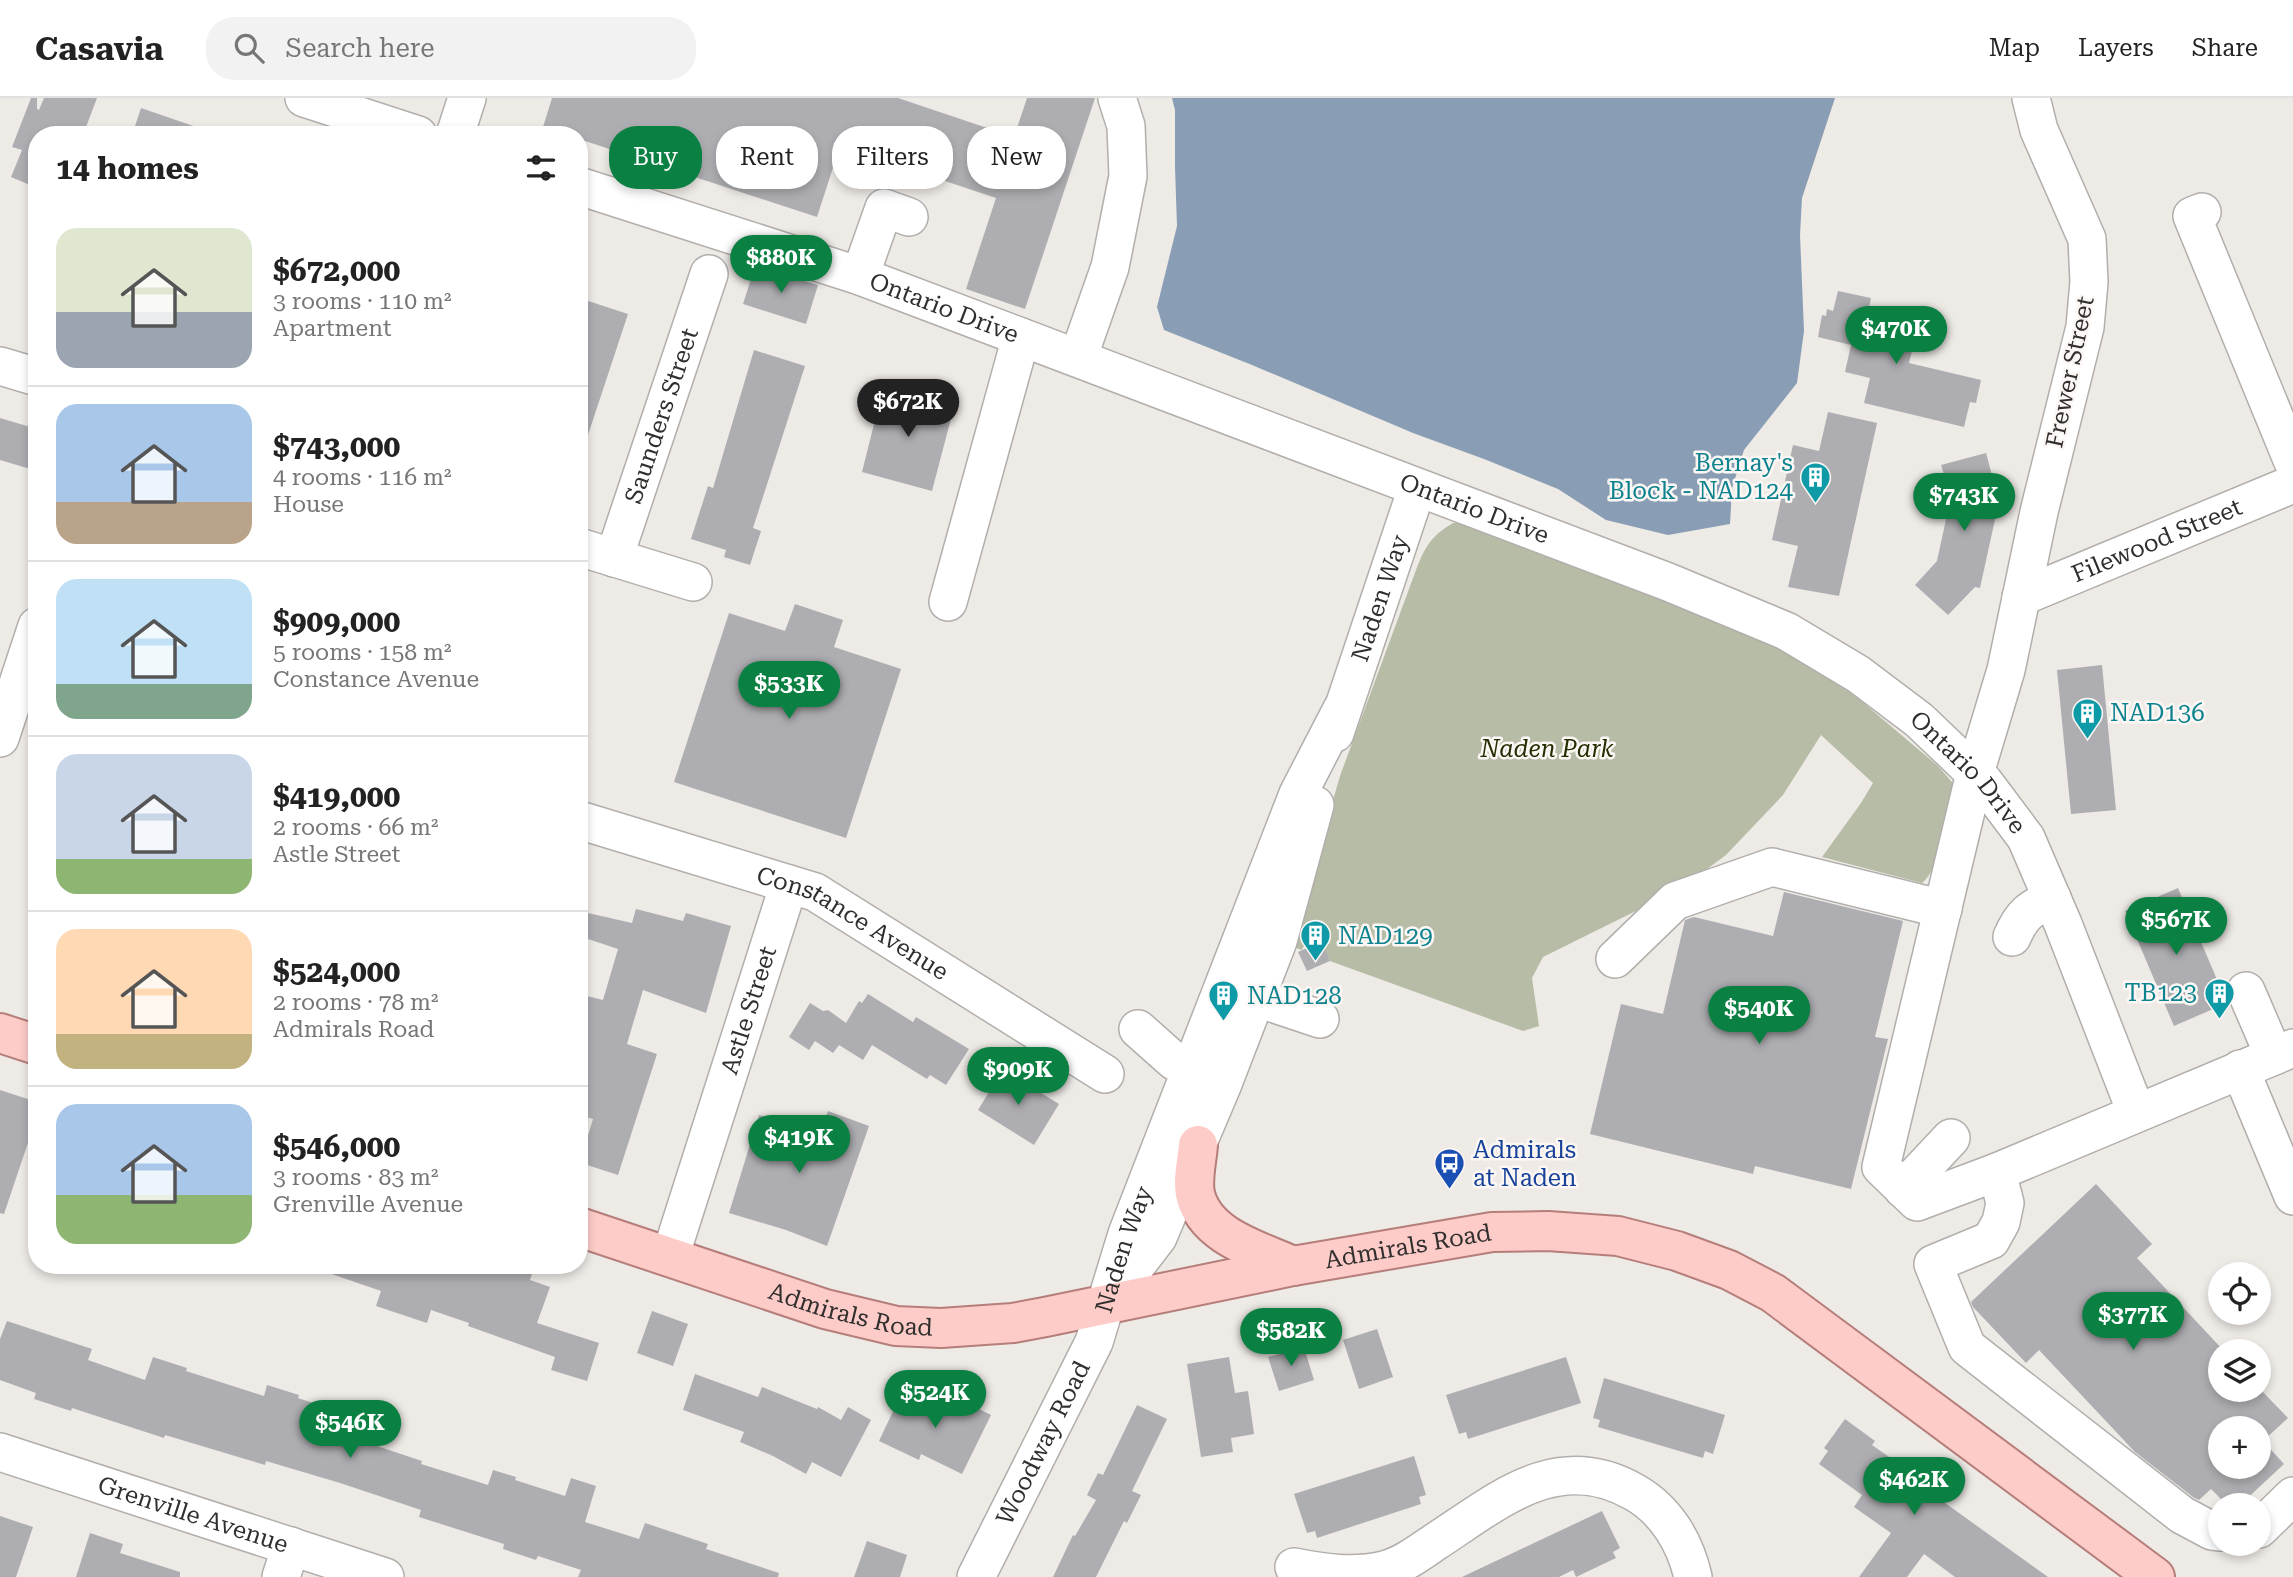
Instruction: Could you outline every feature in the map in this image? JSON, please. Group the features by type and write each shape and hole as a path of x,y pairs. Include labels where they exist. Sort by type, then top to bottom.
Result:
{"main road":[{"path":"0,1033 28,1042"},
{"path":"1198,1144 1195,1193 1203,1214 1227,1236 1293,1266"},
{"name":"Admirals Road","path":"588,1230 825,1309 897,1325 964,1327 1013,1323 1104,1307 1293,1266 1492,1232 1548,1231 1618,1236 1677,1251 1729,1270 1773,1293 2155,1577"}],"street":[{"path":"304,98 390,126"},
{"path":"458,126 467,98"},
{"path":"1078,358 1110,267 1128,176 1126,126 1117,98"},
{"name":"Frewer Street","path":"1903,1189 1881,1167 1975,773 2006,670 2039,512 2085,327 2089,282 2087,239 2039,130 2031,98"},
{"name":"Ontario Drive","path":"588,189 860,276 1668,582 1786,631 1858,674 1909,712 1984,782 2026,838 2136,1112"},
{"path":"860,276 884,208 909,217"},
{"path":"2202,212 2192,216 2213,252 2227,285 2269,389 2293,462"},
{"name":"Saunders Street","path":"614,558 709,274"},
{"path":"948,601 1021,337"},
{"path":"0,366 28,374"},
{"name":"Filewood Street","path":"2021,597 2116,566 2257,507 2293,484"},
{"name":"Naden Way","path":"1104,1307 1127,1234 1190,1069 1239,992 1278,941 1342,709 1417,488"},
{"path":"588,550 693,582"},
{"path":"0,738 25,644"},
{"name":"Constance Avenue","path":"588,823 815,892 1105,1074"},
{"path":"1615,960 1675,901 1777,861 1943,909"},
{"name":"Astle Street","path":"670,1257 789,884"},
{"path":"2012,937 2020,920 2032,908 2052,898"},
{"path":"1951,1138 1903,1189 1917,1202 1997,1172 2284,1052 2246,991"},
{"path":"1239,992 1320,1019"},
{"name":"Naden Way","path":"1104,1307 1158,1237 1198,1144 1222,1086 1239,992"},
{"path":"1138,1029 1174,1061 1222,1086"},
{"path":"2240,1069 2293,1196"},
{"path":"1997,1172 2005,1203 2001,1222 1991,1240 1933,1265 1966,1347 2182,1515 2208,1529"},
{"name":"Woodway Road","path":"976,1577 1094,1342 1104,1307"},
{"name":"Grenville Avenue","path":"0,1452 286,1562 385,1577"},
{"path":"1294,1567 1339,1575 1386,1570 1414,1556 1520,1487 1550,1477 1580,1475 1611,1481 1651,1503 1680,1539 1693,1577"},
{"path":"2271,1517 2293,1496"}],"green space":[{"name":"Naden Park","path":"1453,523 1466,523 1528,546 1773,643 1854,695 1938,766 1958,789 1944,840 1928,876 1922,883 1822,857 1873,783 1821,735 1783,795 1726,855 1688,883 1658,900 1543,957 1532,978 1539,1026 1523,1031 1330,961 1321,942 1303,947 1302,950 1291,946 1340,776 1416,570 1430,543"}],"water":[{"path":"1172,98 1835,98 1802,198 1800,235 1804,331 1797,383 1744,450 1732,488 1730,524 1668,535 1606,520 1558,489 1413,433 1164,330 1157,307 1177,226 1175,110"}],"building":[{"path":"31,98 37,98 39,110 44,98 97,98 86,126 28,126 28,184 11,177 22,150 12,147"},
{"path":"552,98 898,98 981,126 967,126 967,188 953,184 953,126 832,126 832,171 817,217 732,189 818,189 818,126 716,126 716,184 702,179 702,126 609,126 609,149 588,142 588,126 543,126"},
{"path":"1027,98 1095,98 1066,185 1066,126 1018,126"},
{"path":"141,108 193,126 135,126"},
{"path":"969,189 1065,189 1025,309 966,289 996,198"},
{"path":"755,266 818,285 806,324 743,304"},
{"path":"1838,291 1871,298 1867,318 1873,320 1872,325 1916,335 1909,363 1981,380 1976,403 1970,402 1964,427 1864,403 1870,378 1845,372 1851,345 1818,337 1822,315 1826,316 1827,309 1833,311"},
{"path":"588,301 628,314 588,435"},
{"path":"754,350 805,366 753,528 761,531 750,565 724,557 726,550 691,539 708,486 713,488"},
{"path":"883,388 954,407 932,491 862,472"},
{"name":"Bernay's Block - NAD124","path":"1828,412 1877,423 1839,596 1788,587 1798,546 1772,540 1793,445 1819,451"},
{"path":"0,418 28,426 28,468 0,460"},
{"path":"1986,453 1996,490 2001,492 1980,588 1975,587 1948,615 1915,585 1937,561 1951,496 1941,465"},
{"path":"795,604 843,620 834,647 901,669 846,838 674,782 729,613 785,631"},
{"name":"NAD136","path":"2102,665 2116,810 2071,814 2057,670"},
{"path":"2178,888 2227,1003 2174,1026 2125,911"},
{"path":"1784,892 1903,921 1875,1037 1888,1039 1851,1189 1755,1166 1753,1174 1590,1134 1621,1004 1663,1014 1685,920 1694,917 1773,936"},
{"path":"636,909 683,921 686,913 731,926 706,1013 643,990 627,1044 657,1054 618,1175 588,1165 588,1135 593,1119 588,1118 588,996 603,1000 618,949 588,939 588,913 632,923"},
{"name":"NAD129","path":"1322,941 1330,961 1307,971 1298,952"},
{"path":"868,994 913,1022 916,1017 969,1049 946,1085 930,1075 927,1079 872,1045 863,1060 839,1045 833,1053 815,1041 809,1050 789,1037 810,1003 823,1011 828,1010 846,1023 859,1001 862,1003"},
{"path":"1003,1069 1059,1104 1034,1145 978,1110"},
{"path":"0,1090 28,1099 28,1143 4,1214 0,1213"},
{"path":"828,1111 869,1126 827,1246 729,1213 759,1115 820,1133"},
{"path":"2096,1184 2152,1244 2137,1258 2213,1339 2208,1339 2208,1402 2271,1400 2288,1418 2271,1434 2271,1416 2208,1416 2208,1479 2268,1479 2253,1493 2215,1493 2211,1489 2199,1500 2193,1497 2135,1452 2039,1350 2026,1363 1971,1302"},
{"path":"332,1274 532,1274 530,1280 550,1287 537,1323 599,1343 587,1381 551,1370 555,1357 468,1326 469,1323 431,1310 427,1323 376,1306 381,1291"},
{"path":"652,1311 688,1324 673,1366 637,1353"},
{"path":"7,1321 92,1349 88,1360 145,1380 153,1357 187,1368 186,1371 264,1396 267,1385 299,1395 298,1398 368,1421 362,1441 422,1461 421,1464 488,1485 493,1470 565,1496 571,1478 596,1486 585,1522 639,1539 645,1523 708,1544 706,1549 779,1573 778,1577 578,1577 581,1570 538,1556 536,1560 503,1549 504,1544 419,1517 421,1510 340,1483 266,1461 265,1465 165,1435 164,1438 72,1408 71,1411 34,1399 36,1393 0,1380 0,1339"},
{"path":"1377,1329 1393,1377 1359,1389 1343,1340"},
{"path":"1303,1344 1314,1380 1279,1391 1268,1357"},
{"path":"1229,1357 1235,1393 1248,1391 1254,1434 1231,1438 1233,1452 1201,1457 1187,1364"},
{"path":"1566,1357 1581,1403 1468,1439 1466,1432 1459,1434 1446,1395"},
{"path":"695,1374 758,1397 762,1387 817,1409 818,1407 841,1420 848,1407 871,1420 841,1477 812,1462 806,1474 740,1442 744,1432 683,1410"},
{"path":"1604,1378 1725,1415 1713,1454 1705,1451 1703,1458 1598,1427 1600,1420 1593,1418"},
{"path":"905,1386 957,1411 963,1401 991,1415 962,1474 921,1454 919,1460 879,1441"},
{"path":"1137,1405 1167,1419 1132,1491 1141,1495 1127,1523 1124,1521 1096,1577 1053,1577 1073,1535 1075,1536 1096,1500 1087,1495 1098,1473 1103,1475"},
{"path":"1845,1419 1875,1441 1872,1445 1912,1473 1909,1477 2048,1577 1955,1577 1924,1554 1907,1577 1859,1577 1891,1533 1854,1507 1862,1495 1819,1464 1828,1451 1824,1448"},
{"path":"2271,1450 2284,1464 2271,1476"},
{"path":"1414,1456 1426,1495 1419,1497 1421,1504 1317,1538 1315,1531 1307,1533 1294,1494"},
{"path":"1602,1511 1620,1548 1613,1552 1616,1558 1576,1577 1573,1570 1559,1577 1462,1577"},
{"path":"0,1516 33,1527 16,1577 0,1577"},
{"path":"90,1533 123,1544 120,1553 180,1572 180,1577 76,1577"},
{"path":"867,1541 907,1555 900,1577 854,1577"}],"place":[{"name":"Bernay's Block - NAD124","path":"1816,504"},
{"name":"NAD136","path":"2087,740"},
{"name":"NAD129","path":"1315,963"},
{"name":"TB123","path":"2220,1020"},
{"name":"NAD128","path":"1224,1023"},
{"name":"Admirals at Naden","path":"1450,1191"}]}
